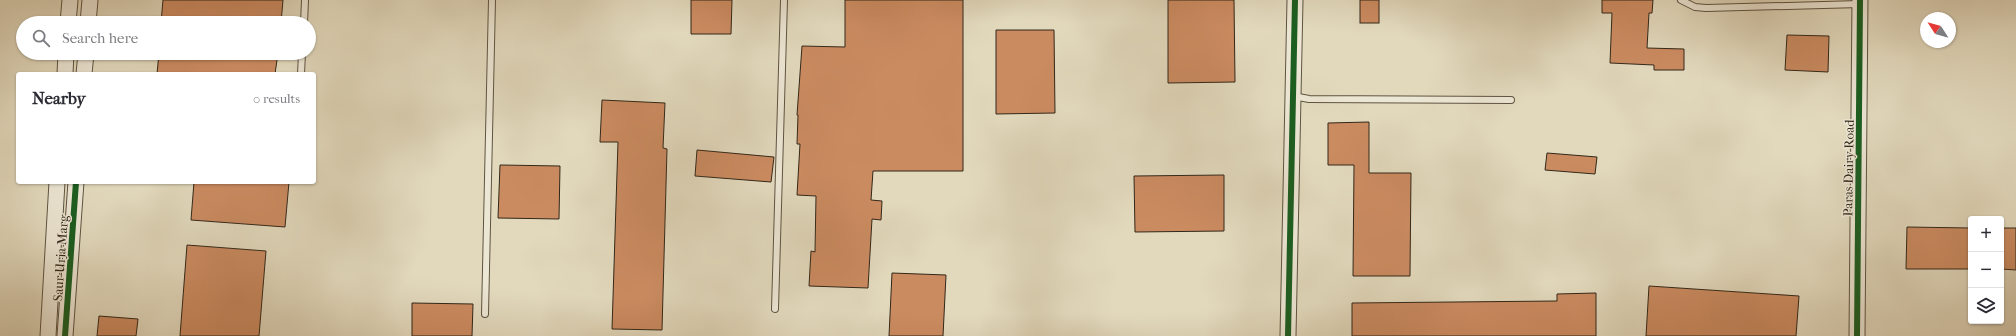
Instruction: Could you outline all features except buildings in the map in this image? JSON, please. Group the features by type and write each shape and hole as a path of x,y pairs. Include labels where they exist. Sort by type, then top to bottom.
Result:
{"street":[{"path":"69,16 70,0"},
{"path":"89,16 90,0"},
{"path":"1288,336 1295,0"},
{"name":"Paras Dairy Road","path":"1857,336 1860,2"},
{"path":"65,72 66,60"},
{"path":"84,72 85,60"},
{"name":"Saur Urja Marg","path":"48,336 57,184"},
{"name":"Saur Urja Marg","path":"65,336 76,184"}],"lane":[{"path":"304,16 305,0"},
{"path":"485,314 492,0"},
{"path":"775,309 784,0"},
{"path":"1681,0 1695,7 1706,8 1860,2"},
{"path":"301,72 302,60"},
{"path":"1293,96 1309,99 1511,100"}],"cycle path":[{"path":"1288,336 1295,0"},
{"path":"1857,336 1860,0"},
{"path":"65,336 76,184"}]}
